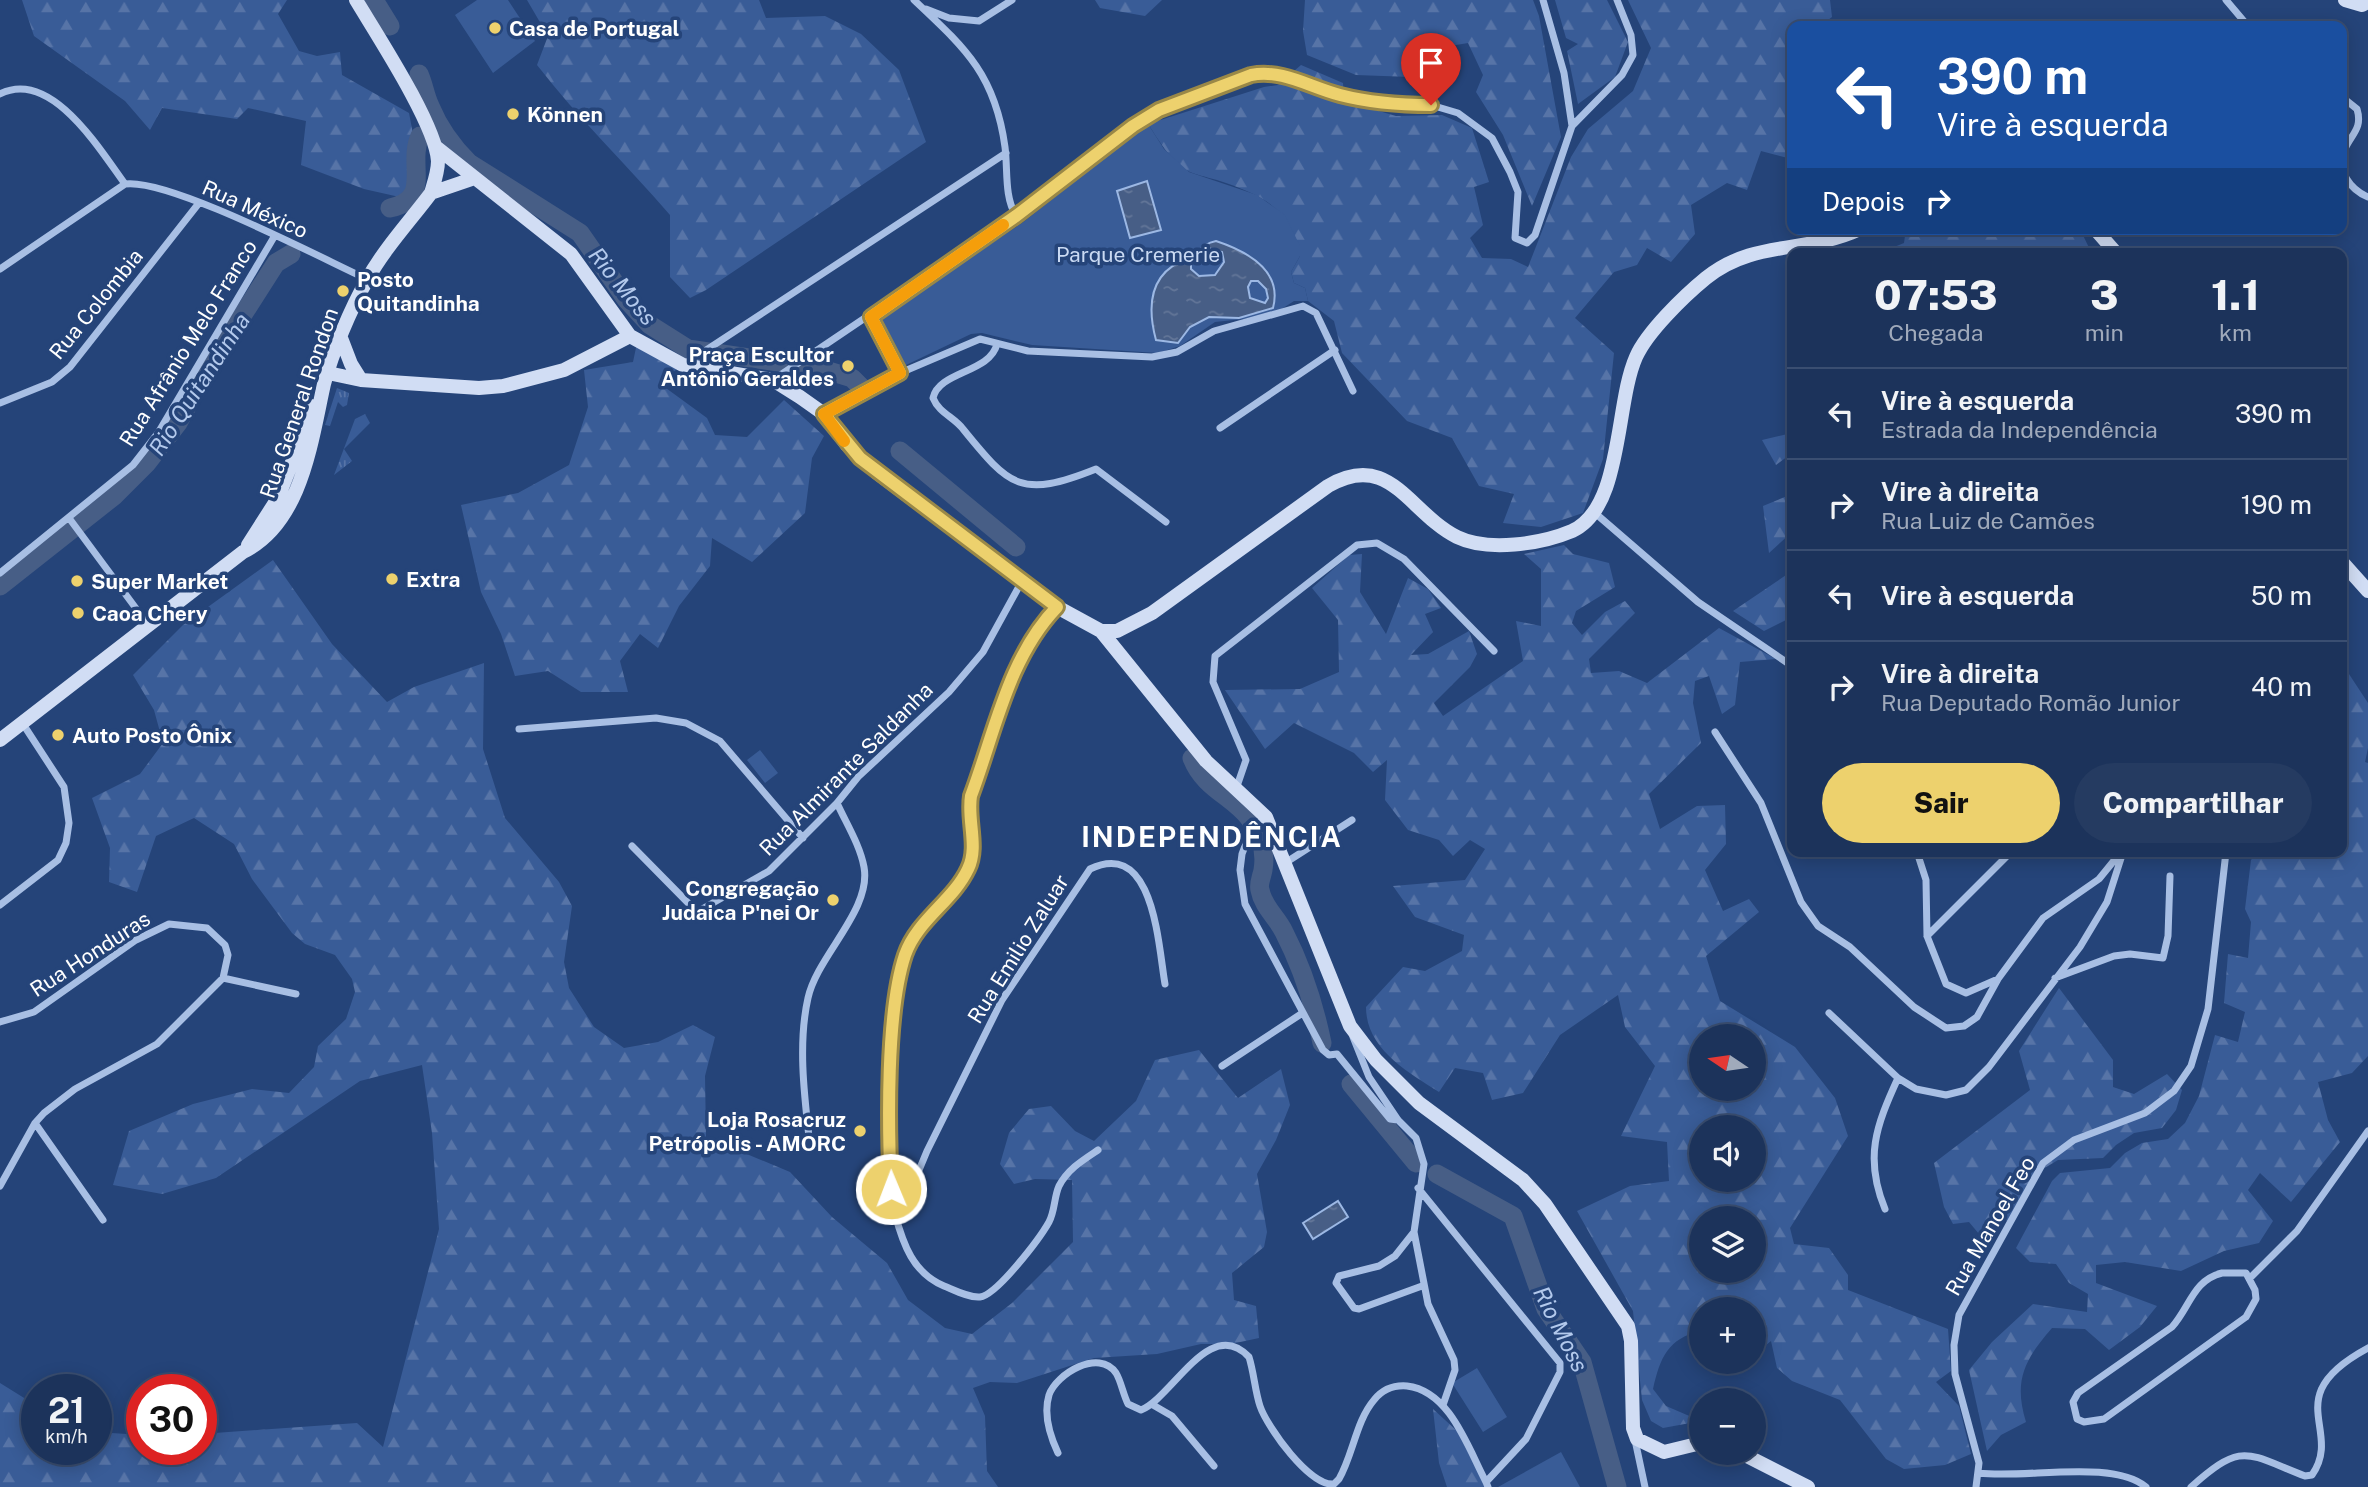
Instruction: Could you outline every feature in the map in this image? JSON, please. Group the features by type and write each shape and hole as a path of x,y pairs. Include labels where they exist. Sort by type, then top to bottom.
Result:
{"street":[{"name":"Rua General Rondon","path":"243,552 278,498 367,279 431,193 438,163 432,134 356,0"},
{"path":"914,0 970,54 996,104 1006,153 1009,199 1016,216"},
{"path":"922,7 949,18 979,22 1012,0"},
{"path":"1543,0 1564,73 1572,126"},
{"path":"773,380 871,317 1016,216 1133,126 1159,110 1266,72 1366,101 1390,105 1431,105 1458,113 1492,138 1502,155 1518,192 1515,238 1527,243 1535,235 1572,126 1622,75 1633,55 1631,35 1617,0"},
{"path":"2226,0 2244,21"},
{"path":"2345,0 2362,5 2368,2"},
{"path":"0,94 12,89 32,90 57,104 80,124 125,184 0,269"},
{"path":"2347,101 2357,109 2359,124 2357,134 2347,147"},
{"path":"436,147 472,179 571,254 630,336 683,365 773,380 824,414 860,458 1057,607 1101,631 1206,761 1266,817 1369,1077 1398,1120 1416,1138 1423,1152 1424,1164 1418,1188 1414,1232 1422,1286 1454,1360 1455,1370 1443,1405"},
{"path":"683,365 1006,153"},
{"path":"2347,178 2351,187 2368,197"},
{"path":"431,193 472,179"},
{"name":"Rua México","path":"125,184 153,186 199,203 367,279"},
{"name":"Rua Colombia","path":"0,403 52,382 70,367 199,203"},
{"path":"1101,631 1117,631 1131,626 1328,486 1357,473 1370,473 1387,481 1457,537 1476,543 1513,543 1573,530 1595,513 1609,477 1626,388 1636,357 1668,316 1703,280 1735,258 1845,235"},
{"name":"Rua Afrânio Melo Franco","path":"0,573 133,465 158,432 274,237"},
{"path":"824,414 900,373 980,339 1028,351 1152,357 1177,352 1214,331 1303,306 1316,313 1353,391"},
{"path":"871,317 900,373"},
{"path":"326,378 479,388 503,386 564,370 630,336"},
{"path":"341,338 351,364 361,380"},
{"path":"997,344 985,360 934,394 938,407 961,426 984,457 1003,476 1022,483 1051,484 1096,469 1166,522"},
{"path":"1220,428 1335,350"},
{"name":"Rua General Rondon","path":"0,740 243,552 271,534 282,516 309,454 326,378"},
{"path":"1595,513 1716,615 1787,663"},
{"path":"70,518 149,627"},
{"path":"1236,789 1246,760 1213,682 1215,656 1357,545 1377,543 1404,559 1494,651"},
{"path":"2347,568 2368,592"},
{"name":"Rua Almirante Saldanha","path":"632,846 697,912 769,870 837,803 858,777 967,673 983,652 1022,581"},
{"path":"1057,607 1040,624 1022,655 971,796 968,813 973,840 969,868 912,939 904,959 895,1016 890,1172 892,1207 905,1251 926,1274 952,1289 981,1297 990,1292 1031,1248 1050,1220 1059,1187 1074,1166 1098,1150"},
{"path":"519,729 656,718 686,723 720,741 803,838"},
{"path":"0,905 58,860 66,843 69,823 64,787 23,724"},
{"path":"1715,732 1761,803 1801,902 1818,926 1850,947 1913,1007 1946,1028 1964,1026 1977,1017 1998,979 2043,918 2099,878 2118,857"},
{"path":"809,1137 805,1068 808,997 815,976 841,934 865,883 860,852 837,803"},
{"path":"1266,817 1251,830 1240,870 1245,904 1269,945 1301,1014 1323,1050 1329,1055 1337,1054 1390,1119 1398,1120"},
{"path":"1285,864 1352,820"},
{"path":"1919,857 1926,880 1927,936 1941,976 1954,990 1966,993 1998,979"},
{"path":"1927,936 2006,857"},
{"path":"1829,1013 1898,1078 1916,1089 1955,1095 1966,1090 1989,1067 2080,947 2107,902 2120,857"},
{"name":"Rua Manoel Feo","path":"1976,1487 1979,1473 1955,1374 1954,1345 1959,1315 2043,1163 2074,1140 2145,1113 2174,1091 2191,1066 2208,1009 2225,857"},
{"name":"Rua Emilio Zaluar","path":"895,1214 902,1211 927,1151 1002,1000 1090,869 1104,862 1121,863 1133,871 1144,888 1165,984"},
{"path":"2054,978 2114,956 2130,954 2163,958 2168,936 2170,876"},
{"name":"Rua Honduras","path":"0,1022 34,1012 136,940 169,924 207,928 216,936 225,945 228,956 223,978"},
{"path":"0,1186 35,1123 75,1089 158,1044 223,978 296,994"},
{"path":"1222,1066 1301,1014"},
{"path":"1350,1026 1394,1081 1454,1131 1523,1180 1545,1204 1628,1326 1632,1341 1633,1428 1645,1487"},
{"path":"1885,1209 1874,1182 1874,1148 1882,1112 1898,1078"},
{"path":"35,1123 103,1220"},
{"path":"2250,1278 2297,1231 2368,1131"},
{"path":"1058,1453 1051,1437 1047,1416 1049,1394 1065,1375 1085,1365 1098,1363 1116,1373 1128,1404 1141,1410 1153,1405 1201,1353 1213,1348 1234,1346 1249,1357 1259,1405 1267,1419 1298,1463 1315,1479 1329,1485 1339,1479 1373,1401 1387,1389 1401,1386 1418,1387 1443,1405 1487,1484 1526,1439 1560,1372 1560,1363 1418,1188"},
{"path":"1414,1232 1395,1256 1379,1266 1339,1276 1336,1283 1354,1308 1359,1309 1422,1286"},
{"path":"2222,1273 2245,1273 2250,1278 2256,1299 2246,1317 2104,1419 2084,1422 2077,1419 2073,1402 2078,1393 2172,1327 2182,1316 2200,1283 2210,1276 2222,1273"},
{"path":"2192,1487 2220,1461 2235,1454 2262,1458 2305,1476 2312,1475 2321,1446 2316,1414 2320,1389 2344,1363 2368,1348"},
{"path":"1153,1405 1172,1416 1214,1466"},
{"path":"1633,1428 1637,1439 1657,1451 1673,1451 1689,1446"},
{"path":"1764,1465 1808,1487"},
{"path":"1979,1473 2005,1476 2120,1474 2146,1487"}],"green space":[{"path":"22,0 287,0 278,14 299,51 317,56 340,52 342,75 409,113 417,155 404,198 364,189 301,165 306,121 248,108 237,119 162,108 150,130 125,101 34,36"},
{"name":"Casa de Portugal","path":"477,0 508,0 535,41 493,73 455,15"},
{"path":"527,0 759,0 766,18 825,16 861,34 899,70 926,142 706,290 690,298 670,277 670,215 537,65 548,36"},
{"path":"1095,0 1162,0 1145,16 1100,8"},
{"path":"1305,0 1533,0 1539,16 1561,137 1532,206 1503,135 1476,92 1483,75 1468,43 1444,47 1411,77 1356,75 1307,55 1303,31"},
{"path":"1555,0 1607,0 1628,42 1615,77 1578,104 1567,51 1578,44 1566,38"},
{"path":"1628,0 1830,0 1832,17 1827,21 1787,21 1787,158 1761,151 1747,190 1727,183 1691,205 1695,234 1671,262 1647,248 1637,265 1614,272 1575,318 1614,353 1603,459 1583,513 1541,527 1503,523 1514,494 1479,486 1452,438 1407,421 1342,353 1334,321 1308,301 1305,288 1294,283 1291,272 1300,256 1295,239 1281,214 1272,205 1248,191 1186,170 1169,155 1148,124 1264,87 1278,85 1301,65 1343,83 1344,101 1396,116 1442,115 1472,128 1489,182 1474,187 1483,225 1470,238 1482,258 1511,259 1528,267 1571,157 1588,129 1633,91 1651,48"},
{"name":"Parque Cremerie","path":"1148,124 1164,149 1189,172 1257,195 1285,215 1300,246 1300,256 1291,272 1294,283 1305,288 1308,301 1294,301 1277,312 1253,318 1215,322 1180,346 1158,353 1032,345 982,333 971,334 904,366 879,319 1022,223"},
{"path":"1905,235 2083,235 2089,248 1892,248 1904,243"},
{"path":"637,343 681,366 659,383 707,418 715,435 747,437 784,400 824,436 812,458 805,513 752,562 712,538 710,566 679,606 658,648 640,634 620,661 628,692 581,692 548,671 515,676 501,634 481,592 461,505 518,493 569,465 588,407 584,370 633,362"},
{"path":"337,388 349,393 347,405 343,407 338,402 330,426 325,425"},
{"path":"365,414 370,423 344,449 352,461 334,475 355,419"},
{"path":"1787,434 1787,457 1776,465 1762,440"},
{"path":"1787,496 1787,537 1769,553 1763,506"},
{"path":"1564,545 1573,554 1609,563 1615,587 1576,611 1572,623 1582,635 1605,612 1625,601 1635,613 1589,659 1591,673 1619,671 1647,683 1719,628 1776,659 1740,662 1735,705 1722,714 1709,676 1695,681 1693,703 1701,743 1649,794 1660,829 1697,806 1725,805 1726,844 1705,870 1723,911 1749,899 1759,912 1706,956 1720,1001 1758,1024 1689,1024 1689,1101 1766,1101 1766,1029 1795,1047 1835,1098 1848,1136 1790,1228 1794,1244 1829,1248 1848,1275 1848,1290 1948,1329 1951,1371 1936,1382 1959,1406 1971,1454 1945,1465 1904,1469 1886,1459 1840,1400 1792,1381 1777,1368 1771,1341 1766,1345 1766,1297 1689,1297 1689,1335 1667,1351 1653,1389 1666,1406 1689,1416 1689,1423 1663,1428 1651,1421 1642,1400 1633,1311 1577,1211 1630,1186 1669,1181 1667,1142 1621,1136 1655,1066 1625,1027 1618,995 1560,1035 1523,1093 1492,1100 1483,1073 1455,1068 1439,1092 1391,1058 1373,1035 1366,1007 1403,967 1425,971 1462,951 1464,935 1415,917 1393,886 1465,880 1485,849 1470,840 1453,856 1439,840 1408,830 1385,800 1387,760 1373,772 1354,753 1294,723 1265,749 1225,690 1300,689 1339,672 1338,620 1312,588 1349,555 1362,554 1360,592 1386,634 1408,578 1428,589 1441,608 1425,614 1433,632 1411,655 1428,654 1469,631 1477,654 1470,667 1434,703 1443,716 1523,661 1516,621 1541,626 1541,569 1524,554"},
{"path":"273,560 332,644 387,702 414,687 484,663 483,749 505,818 559,882 572,906 564,962 569,988 594,1027 624,1048 658,1042 693,1025 715,1037 705,1076 706,1137 790,1172 832,1217 887,1263 908,1300 945,1328 972,1334 1012,1303 1073,1242 1072,1180 1035,1179 1014,1184 1000,1164 1009,1133 1029,1109 1051,1106 1075,1131 1094,1141 1136,1101 1155,1060 1199,1050 1238,1098 1281,1069 1290,1105 1276,1140 1257,1174 1267,1232 1264,1247 1232,1273 1234,1300 1256,1306 1259,1338 1231,1344 1201,1344 1157,1354 1094,1358 1017,1383 990,1382 973,1388 985,1416 987,1471 998,1487 0,1487 0,1383 21,1396 21,1465 112,1465 112,1433 126,1434 126,1465 217,1465 217,1433 357,1423 383,1447 439,1229 432,1133 422,1065 360,1081 216,1178 162,1194 113,1185 129,1131 193,1104 252,1089 289,1093 314,1067 318,1046 346,1019 355,992 352,979 335,955 305,944 292,933 252,879 234,844 194,818 156,836 137,892 109,882 110,848 92,798 140,774 163,743 154,710 133,675 183,625"},
{"path":"1787,574 1787,620 1764,631 1733,611"},
{"path":"2347,671 2368,703 2368,748 2365,762 2368,763 2368,1056 2352,1073 2318,1082 2328,1120 2340,1142 2291,1202 2260,1173 2248,1190 2273,1221 2259,1243 2224,1251 2181,1271 2125,1262 2096,1265 2096,1283 2157,1306 2140,1327 2109,1350 2085,1329 2052,1328 2028,1360 2024,1371 2021,1394 2026,1422 2001,1435 1987,1451 1969,1370 1992,1342 2033,1304 2087,1312 2088,1294 2069,1283 2056,1264 2030,1262 2016,1248 2052,1181 2060,1173 2110,1168 2125,1153 2142,1143 2168,1139 2185,1123 2199,1096 2215,1035 2238,1042 2245,1012 2224,1003 2228,954 2248,958 2251,922 2245,909 2254,857 2347,857"},
{"path":"760,750 778,773 765,783 747,760"},
{"path":"2059,988 2113,1060 2113,1087 2134,1094 2167,1074 2182,1090 2176,1110 2162,1128 2134,1133 2103,1158 2058,1160 2043,1169 2012,1222 1995,1218 1990,1247 1969,1222 1953,1224 1944,1207 1934,1163 2030,1090 2019,1051"},
{"path":"1477,1368 1507,1417 1483,1432 1452,1383"},
{"path":"1433,1409 1468,1441 1490,1487 1447,1487 1439,1463"},
{"path":"1561,1452 1580,1487 1498,1487"}],"water":[{"path":"1147,181 1161,230 1130,238 1117,191"},
{"path":"1216,241 1239,250 1260,264 1273,283 1273,308 1239,318 1209,317 1190,327 1178,343 1156,340 1152,301 1159,280 1166,271","holes":["1208,248 1222,252 1224,262 1215,275 1199,276 1191,269 1191,261","1251,281 1258,281 1266,289 1268,298 1265,303 1250,298 1248,287"]},
{"path":"1338,1201 1348,1217 1313,1239 1303,1223"}],"waterway":[{"name":"Rio Quitandinha","path":"374,0 390,26"},
{"name":"Rio Moss","path":"419,74 438,122 463,157 580,233 626,299 650,325 688,349 819,368 852,378 862,388"},
{"name":"Rio Quitandinha","path":"390,208 403,204 415,189 420,136"},
{"name":"Rio Quitandinha","path":"0,586 114,496 147,463 178,423 203,377 276,263 291,254"},
{"name":"Rio Moss","path":"900,451 1016,547"},
{"name":"Rio Moss","path":"1192,758 1197,769 1211,785 1243,811 1257,831 1264,857 1259,885 1262,896 1296,959 1311,1000 1322,1043"},
{"name":"Rio Moss","path":"1351,1084 1416,1163"},
{"name":"Rio Moss","path":"1437,1174 1513,1216 1546,1309 1582,1362 1617,1487"}],"slow traffic":[{"path":"844,441 824,414 900,373 871,317 1003,225"}],"place":[{"name":"Casa de Portugal","path":"495,28"},
{"name":"Können","path":"513,114"},
{"name":"Posto Quitandinha","path":"343,291"},
{"name":"Praça Escultor Antônio Geraldes","path":"848,366"},
{"name":"Extra","path":"392,579"},
{"name":"Super Market","path":"77,581"},
{"name":"Caoa Chery","path":"78,613"},
{"name":"Auto Posto Ônix","path":"58,735"},
{"name":"Congregação Judaica P'nei Or","path":"833,900"},
{"name":"Loja Rosacruz Petrópolis - AMORC","path":"860,1131"}],"district":[{"name":"INDEPENDÊNCIA","path":"1212,836"}],"route":[{"path":"891,1189 895,1016 904,959 912,939 969,868 973,840 968,813 971,796 1028,641 1057,607 877,473 835,431 824,414 900,373 871,317 1016,216 1133,126 1159,110 1251,75 1266,72 1285,75 1336,94 1366,101 1390,105 1431,105"}]}
